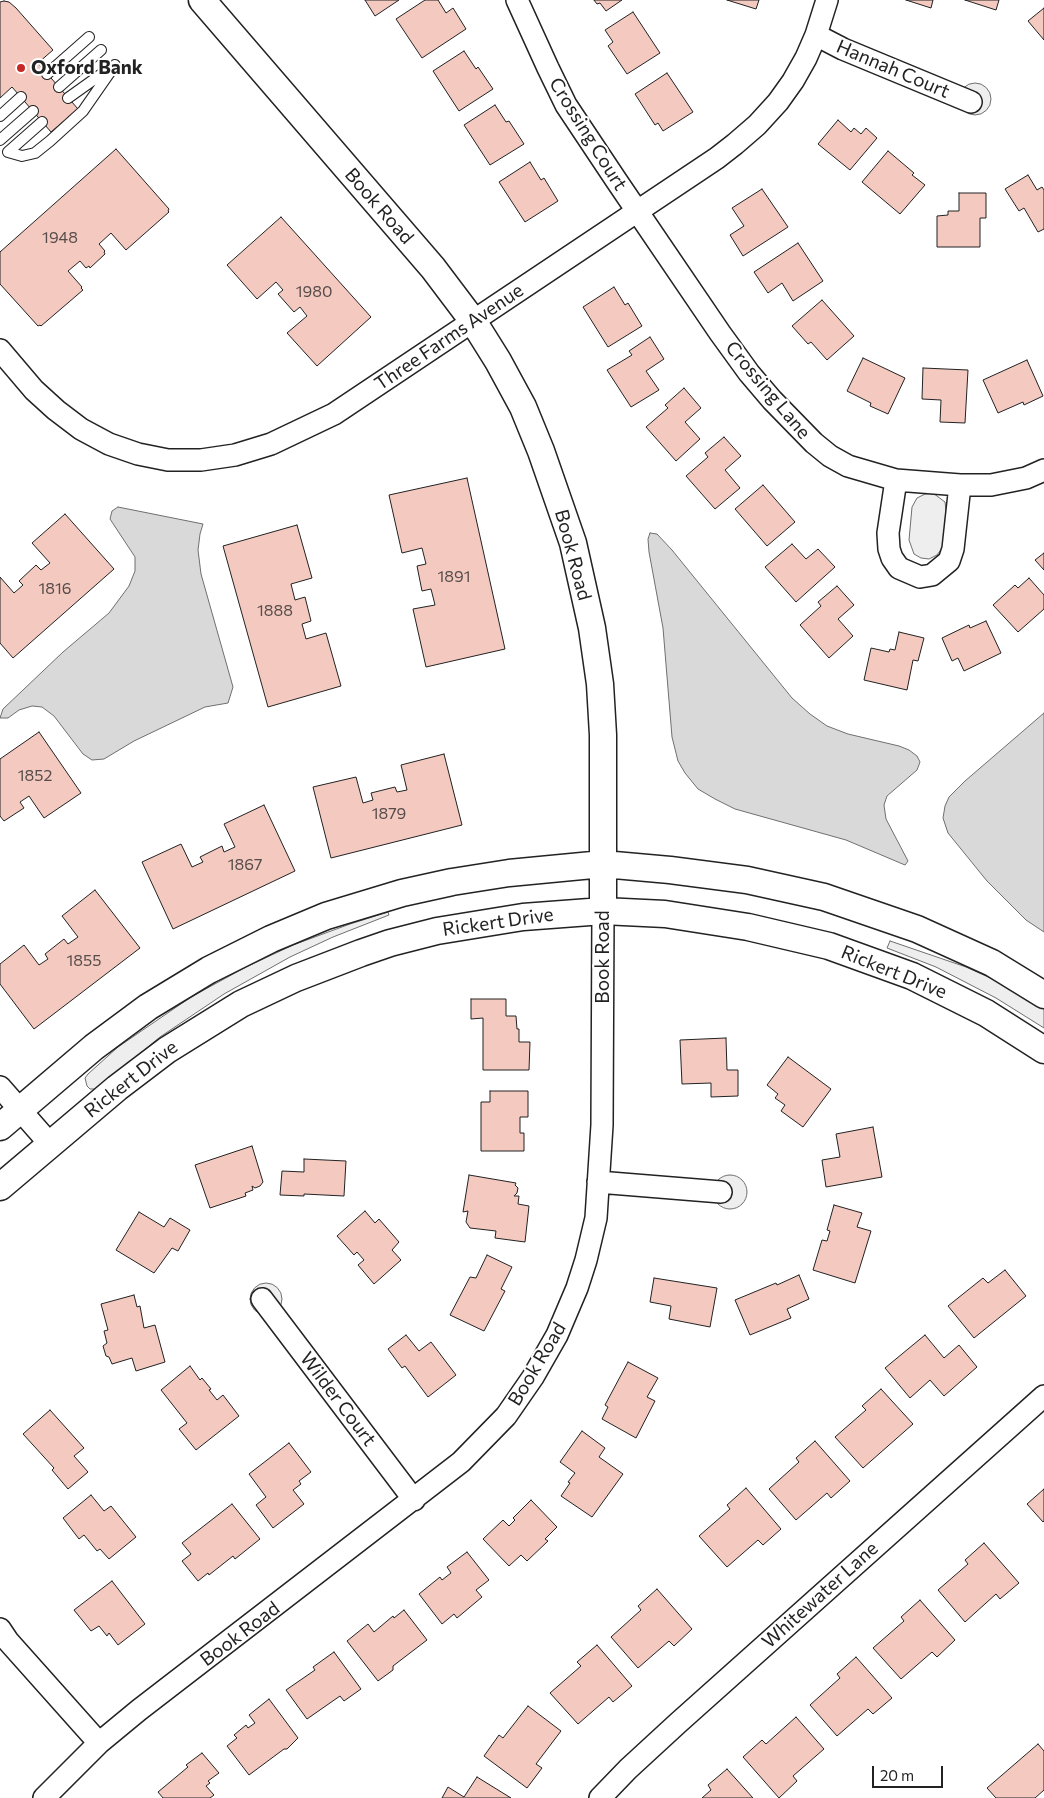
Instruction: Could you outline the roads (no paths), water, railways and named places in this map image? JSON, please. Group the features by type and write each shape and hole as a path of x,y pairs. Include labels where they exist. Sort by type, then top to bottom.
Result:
{"street":[{"name":"Book Road","path":"44,1798 99,1743 414,1500 461,1462 482,1442 506,1416 534,1377 557,1335 577,1288 596,1218 602,1125 603,734 600,684 592,628 574,543 523,407 498,361 473,321 433,268 202,0"},
{"name":"Crossing Court","path":"517,0 566,105 638,211"},
{"name":"Three Farms Avenue","path":"0,350 34,390 81,429 110,444 138,454 168,460 201,460 235,455 271,444 334,414 717,158 758,125 793,81 816,35 827,0"},
{"name":"Hannah Court","path":"816,35 843,49 971,102"},
{"name":"Crossing Lane","path":"638,211 749,373 814,444 830,456 863,472 896,480 960,485 991,485 1026,478 1044,470"},
{"path":"896,480 888,534 889,549 892,558 899,568 920,577 932,575 949,561 953,549 960,485"},
{"path":"0,1127 94,1047 148,1007 209,970 271,939 326,916 402,893 452,882 510,873 603,864 747,880 824,897 917,929 992,963 1044,995"},
{"name":"Rickert Drive","path":"0,1186 116,1088 167,1050 241,1004 296,978 361,952 437,931 522,916 603,911 664,914 748,926 829,946 912,976 986,1013 1044,1050"},
{"path":"0,1087 50,1144"},
{"path":"598,1182 722,1192"},
{"name":"Wilder Court","path":"262,1299 414,1500"},
{"name":"Whitewater Lane","path":"600,1798 678,1723 1044,1396"},
{"path":"0,1629 8,1641 99,1743"}],"lane":[{"path":"48,74 89,37"},
{"path":"59,87 101,50"},
{"path":"42,122 8,152 22,156 35,153 43,147 83,111 115,65 68,98"},
{"path":"0,116 21,97"},
{"path":"0,140 33,111"}],"place":[{"name":"Oxford Bank","path":"21,68"}]}
